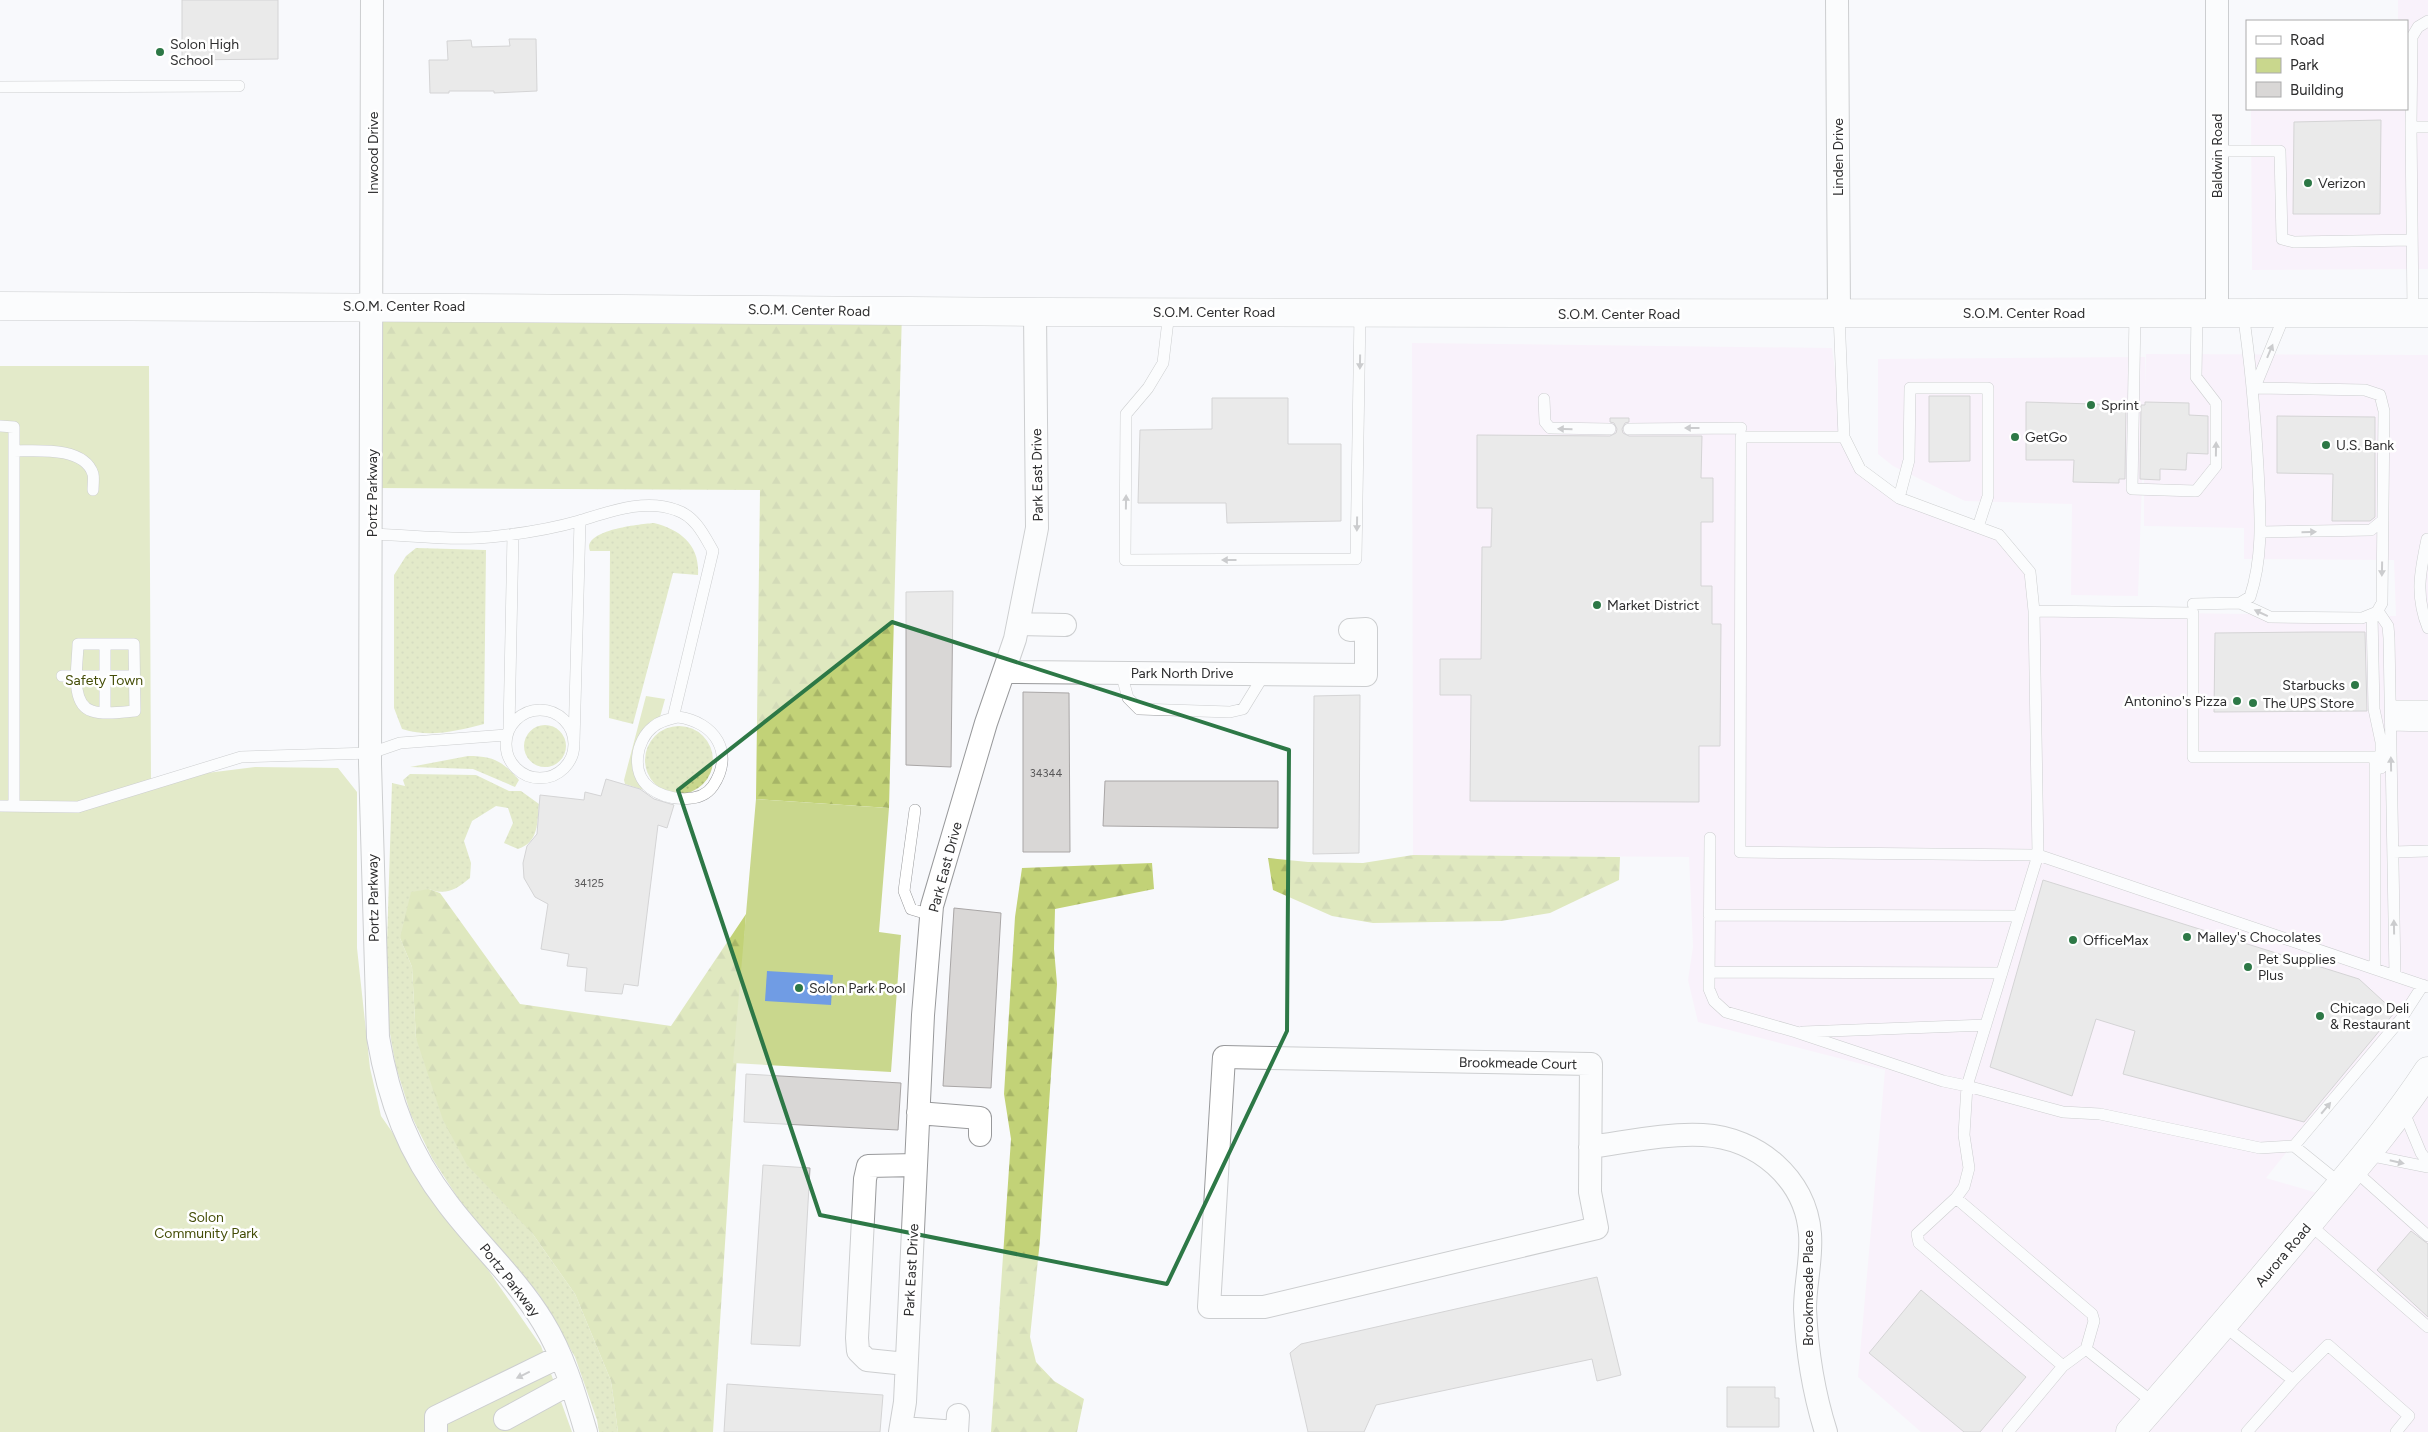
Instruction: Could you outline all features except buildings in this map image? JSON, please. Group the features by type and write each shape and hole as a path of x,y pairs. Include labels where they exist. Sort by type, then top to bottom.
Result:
{"main road":[{"name":"S.O.M. Center Road","path":"0,306 373,306 1360,313 2420,313"},
{"name":"Aurora Road","path":"2130,1432 2224,1326 2309,1224 2403,1109 2428,1071"}],"street":[{"name":"Inwood Drive","path":"372,0 373,306"},
{"name":"Linden Drive","path":"1837,0 1839,314"},
{"name":"Baldwin Road","path":"2217,0 2219,313"},
{"name":"Portz Parkway","path":"373,306 371,753 376,1006 378,1037 385,1079 398,1118 420,1162 448,1204 509,1277 544,1323 571,1383 586,1432"},
{"name":"Park East Drive","path":"901,1430 923,1016 931,915 970,774 1018,624 1037,528 1034,312"},
{"path":"1018,624 1065,625"},
{"name":"Park North Drive","path":"1004,672 1366,675 1366,629 1350,630"},
{"name":"Brookmeade Court","path":"1224,1057 1591,1064 1590,1147 1590,1192 1597,1228 1264,1307 1209,1307 1224,1057"},
{"path":"918,1113 980,1118 980,1135"},
{"name":"Brookmeade Place","path":"1590,1147 1704,1135 1727,1139 1748,1146 1760,1152 1780,1168 1800,1196 1810,1233 1806,1288 1807,1343 1812,1384 1826,1432"},
{"path":"906,1364 866,1360 858,1351 857,1338 865,1179 868,1166 916,1165"},
{"path":"436,1432 436,1418 559,1357"},
{"path":"487,1392 505,1426 571,1383"},
{"path":"901,1430 957,1432 958,1415"}],"lane":[{"path":"2420,313 2412,240 2412,37 2418,27 2428,21"},
{"path":"0,87 238,86"},
{"path":"2411,127 2428,127"},
{"path":"2217,151 2280,151 2282,239 2294,242 2412,240"},
{"path":"1169,312 1163,363 1148,388 1126,414 1125,560 1356,559 1360,313"},
{"path":"2135,313 2132,489 2196,491 2216,466 2216,403 2196,377 2219,313"},
{"path":"2219,313 2254,388 2260,532 2255,581 2250,597 2240,603"},
{"path":"2254,388 2285,313"},
{"path":"1839,314 1844,437 1860,469 1899,498 1999,535 2030,572 2034,611 2038,856 1968,1086 1964,1134 1968,1168 1964,1187 1956,1198 1917,1234 1919,1243 2063,1366"},
{"path":"1899,498 1909,460 1910,388 1988,388 1988,496 1978,527"},
{"path":"2193,604 2240,603 2270,617 2362,618 2375,612 2382,603 2384,410 2380,395 2365,390 2254,388"},
{"path":"1544,400 1545,422 1550,428 1610,429"},
{"path":"0,426 14,427 14,806"},
{"path":"1629,428 1741,428"},
{"path":"1844,437 1741,437 1740,852 2038,856 2426,986 2294,1146"},
{"path":"14,451 62,451 84,462 93,473 93,490"},
{"path":"372,534 487,537 580,521 598,514 648,505 676,510 692,520 702,530 712,552 673,718"},
{"path":"2260,532 2372,530 2383,520"},
{"path":"513,534 505,748 509,760 524,774 542,778 555,775 566,767 572,755 574,742 580,521"},
{"path":"2427,539 2420,573 2420,609 2428,628"},
{"path":"2034,611 2193,614 2193,757 2374,757 2378,969"},
{"path":"2375,612 2388,626 2395,975"},
{"path":"2375,612 2374,709 2381,752 2378,969"},
{"path":"78,644 134,644 135,712 94,712 84,707 78,697 78,676 78,644"},
{"path":"105,644 105,712"},
{"path":"1121,673 1128,698 1139,709 1230,712 1243,709 1265,673"},
{"path":"62,676 134,676"},
{"path":"2391,716 2428,706"},
{"path":"0,806 78,807 241,757 371,753 400,743 507,732 518,717 532,710 546,710 560,716 570,728 574,742"},
{"path":"2391,716 2428,717"},
{"path":"2391,716 2428,726"},
{"path":"673,718 692,719 705,725 715,736 721,748 722,763 719,777 711,789 700,797 689,799 660,792 649,787 641,777 637,763 638,750 644,737 653,727 673,718"},
{"path":"915,810 904,891 911,910 931,915"},
{"path":"1710,838 1709,989 1714,1001 1726,1012 1796,1032 1942,1081 1968,1086 2063,1112 2100,1114 2260,1148 2294,1146 2354,1169 2428,1236"},
{"path":"2393,852 2428,851"},
{"path":"1709,915 2019,916"},
{"path":"1709,972 2002,972"},
{"path":"1796,1032 1986,1025"},
{"path":"2403,1109 2421,1152 2428,1162"},
{"path":"2354,1169 2428,1167"},
{"path":"1956,1198 2092,1314 2094,1321 2086,1349 2063,1366 2008,1432"},
{"path":"2309,1224 2428,1327"},
{"path":"2224,1326 2293,1380"},
{"path":"2247,1432 2293,1380 2328,1345 2409,1416 2396,1432"},
{"path":"2086,1349 2155,1404"}],"highlighted area":[{"path":"892,622 1289,750 1287,1031 1167,1284 820,1215 678,790"}],"shaded area":[{"path":"2398,0 2428,0 2428,269 2252,270 2251,110 2408,110 2408,20 2398,20"},
{"path":"1412,343 1832,348 1844,437 1860,469 1899,498 1999,535 2030,572 2034,611 2396,616 2394,560 2244,559 2244,528 2144,526 2144,427 2138,596 2071,595 2072,504 1965,501 1893,466 1878,454 1878,359 2145,357 2145,387 2146,354 2428,355 2428,983 2266,1178 2331,1197 2428,1071 2428,1432 1921,1432 1858,1377 1885,1070 1698,1022 1688,980 1693,947 1689,857 1413,855"}],"green space":[{"path":"373,306 902,311 889,808 756,799 760,490 372,488"},
{"name":"Solon Community Park","path":"0,366 149,366 151,780 255,767 338,768 357,792 357,948 370,1068 381,1116 541,1346 572,1432 0,1432"},
{"path":"654,523 673,530 687,540 696,555 698,575 673,573 633,724 609,718 610,551 590,551 590,544 594,538 603,533"},
{"path":"416,548 486,550 484,724 453,731 433,733 413,732 402,729 394,708 394,575 406,556"},
{"path":"646,696 665,699 660,717 637,742 647,791 625,784 624,780"},
{"path":"545,725 560,731 566,746 560,761 545,767 530,761 524,746 530,731"},
{"path":"679,726 692,729 703,736 710,747 713,760 710,773 703,784 692,791 679,794 666,791 655,784 648,773 645,760 648,747 655,736 666,729"},
{"path":"468,756 485,757 497,761 508,768 519,780 515,787 473,769 410,767"},
{"path":"410,774 476,775 509,791 521,791 539,804 536,831 530,842 518,849 504,843 513,823 508,808 496,806 472,821 464,841 471,863 470,878 451,890 441,892 429,889 400,938 412,967 416,1038 532,1233 575,1294 611,1381 618,1432 599,1432 597,1420 575,1357 538,1293 465,1209 432,1158 411,1115 396,1067 385,1006 392,783 405,786 403,780"},
{"path":"756,799 889,808 879,932 901,935 891,1072 733,1063"},
{"path":"1413,855 1620,857 1619,880 1550,913 1501,921 1373,923 1332,916 1273,890 1268,858 1308,862 1363,863"},
{"path":"1152,863 1154,889 1055,909 1054,949 1057,984 1040,1240 1030,1337 1036,1362 1054,1381 1084,1399 1077,1432 991,1432 1011,1139 1004,1094 1015,917 1022,868"},
{"path":"429,889 440,893 520,1004 671,1026 746,914 713,1432 618,1432 611,1381 575,1294 532,1233 467,1165 443,1120 416,1038 412,967 400,938 411,892"}],"water":[{"name":"Solon Park Pool","path":"767,971 833,975 831,1005 765,1001"}],"place":[{"name":"Solon High School","path":"160,52"},
{"name":"Verizon","path":"2308,183"},
{"name":"Sprint","path":"2091,405"},
{"name":"GetGo","path":"2015,437"},
{"name":"U.S. Bank","path":"2326,445"},
{"name":"Market District","path":"1597,605"},
{"name":"Starbucks","path":"2355,685"},
{"name":"Antonino's Pizza","path":"2237,701"},
{"name":"The UPS Store","path":"2253,703"},
{"name":"Malley's Chocolates","path":"2187,937"},
{"name":"OfficeMax","path":"2073,940"},
{"name":"Pet Supplies Plus","path":"2248,967"},
{"name":"Solon Park Pool","path":"799,988"},
{"name":"Chicago Deli & Restaurant","path":"2320,1016"}],"park label":[{"name":"Safety Town","path":"104,680"}]}
